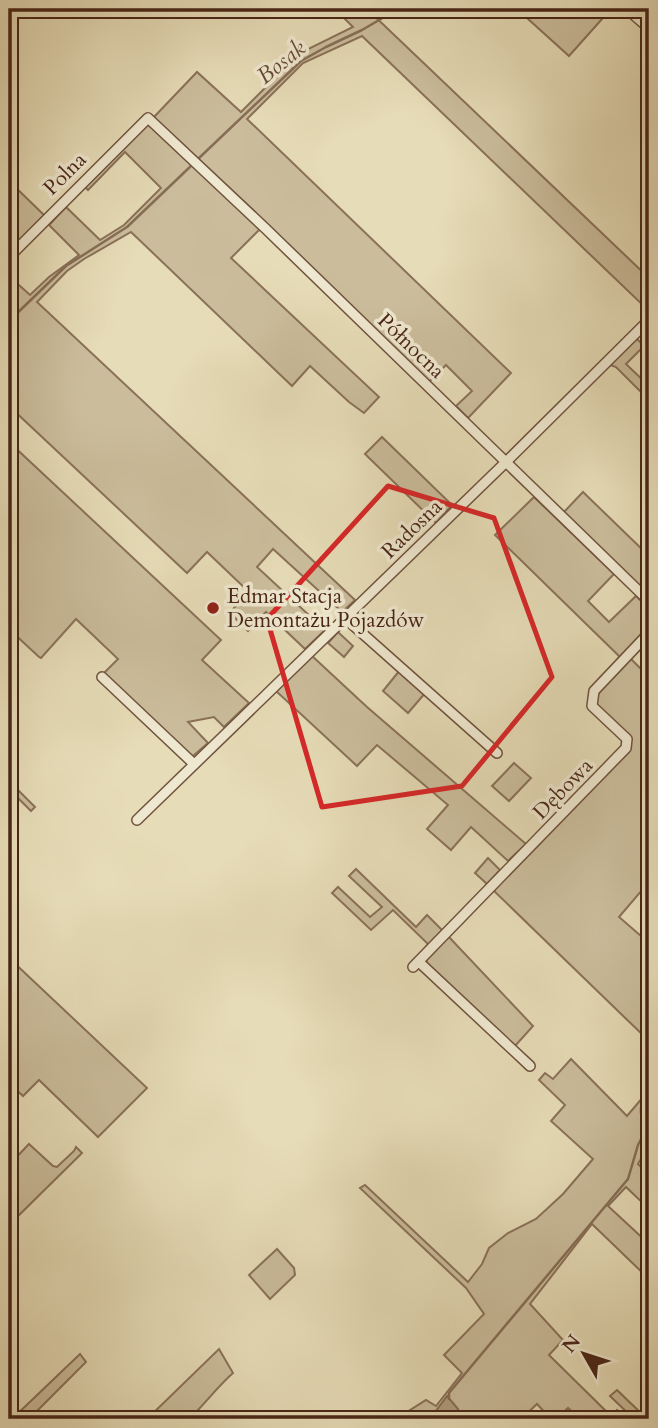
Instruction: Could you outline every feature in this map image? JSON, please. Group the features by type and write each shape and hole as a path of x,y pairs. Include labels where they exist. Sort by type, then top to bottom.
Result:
{"street":[{"path":"627,9 649,28"},
{"name":"Polna","path":"9,257 148,118"},
{"name":"Północna","path":"148,118 649,601"},
{"name":"Radosna","path":"137,820 649,320"},
{"path":"345,618 497,753"},
{"name":"Dębowa","path":"530,1066 416,965 626,748 627,738 592,706 594,691 649,633"},
{"path":"102,677 194,764"}],"highlighted area":[{"path":"388,486 494,518 552,677 462,786 322,807 267,619"}],"shaded area":[{"path":"335,9 367,9 649,278 649,311 362,36 303,63 247,119 511,373 468,418 456,406 472,391 446,365 429,382 153,118 197,72 241,112 300,53 353,27"},
{"path":"517,9 611,9 569,56"},
{"path":"146,124 260,229 231,258 379,397 364,413 310,366 292,386 131,232 67,271 37,302 355,600 342,612 273,549 257,567 325,630 305,649 266,612 248,631 230,613 248,591 207,552 187,573 9,406 9,276 30,295 79,255 49,225 66,207 100,240 124,225 161,188 125,152 88,190 84,186"},
{"path":"9,181 45,216 16,244 9,237"},
{"path":"635,337 644,346 626,364 649,386 649,400 616,367 608,364"},
{"path":"382,437 452,505 436,523 365,454"},
{"path":"9,442 221,640 202,660 249,703 224,727 214,717 188,722 208,743 187,761 99,678 118,659 76,619 41,658 9,629"},
{"path":"583,492 649,556 649,595 563,513"},
{"path":"534,497 614,574 588,601 609,622 636,596 649,609 649,627 620,657 495,535"},
{"path":"338,632 353,646 344,657 328,643"},
{"path":"311,655 526,844 508,861 471,827 451,850 427,829 448,805 377,745 357,766 276,691"},
{"path":"630,658 649,677 649,882 619,917 649,943 649,1041 492,889 629,752 631,744 596,704 598,690"},
{"path":"400,670 426,692 408,713 383,691"},
{"path":"514,763 531,778 509,801 492,786"},
{"path":"9,781 35,807 31,811 9,789"},
{"path":"488,858 500,870 487,884 475,873"},
{"path":"356,869 416,927 427,915 443,931 428,948 425,948 428,944 393,910 371,930 332,893 338,887 370,917 382,907 349,876"},
{"path":"448,936 533,1026 515,1046 426,966 427,959"},
{"path":"9,958 147,1088 98,1137 39,1080 23,1096 9,1083"},
{"path":"571,1059 627,1116 649,1090 649,1144 638,1164 649,1175 649,1209 626,1187 608,1206 649,1244 649,1279 592,1224 530,1304 563,1340 549,1355 611,1416 617,1410 626,1419 580,1419 568,1408 557,1419 551,1419 537,1404 521,1419 406,1419 404,1414 426,1400 436,1406 462,1373 444,1355 484,1314 466,1288 360,1188 365,1185 468,1282 482,1264 489,1248 508,1233 536,1219 563,1194 593,1159 551,1121 565,1105 539,1080 545,1073 553,1079"},
{"path":"29,1144 57,1167 76,1147 82,1153 9,1225 9,1165"},
{"path":"277,1249 294,1268 295,1275 270,1299 249,1275"},
{"path":"219,1349 233,1373 189,1419 147,1419"},
{"path":"80,1354 86,1362 29,1419 12,1419"},
{"path":"617,1390 646,1418 634,1419 610,1396"},
{"path":"447,1396 458,1409 460,1419 430,1419"}],"waterway":[{"name":"Bosak","path":"198,159 301,61 398,9"},
{"name":"Bosak","path":"9,321 66,266 127,227 192,165"},
{"path":"649,1098 641,1108 641,1113 649,1118"},
{"path":"449,1399 449,1393 628,1179 638,1145 649,1124"}],"place":[{"name":"Edmar Stacja Demontażu Pojazdów","path":"213,608"}]}
